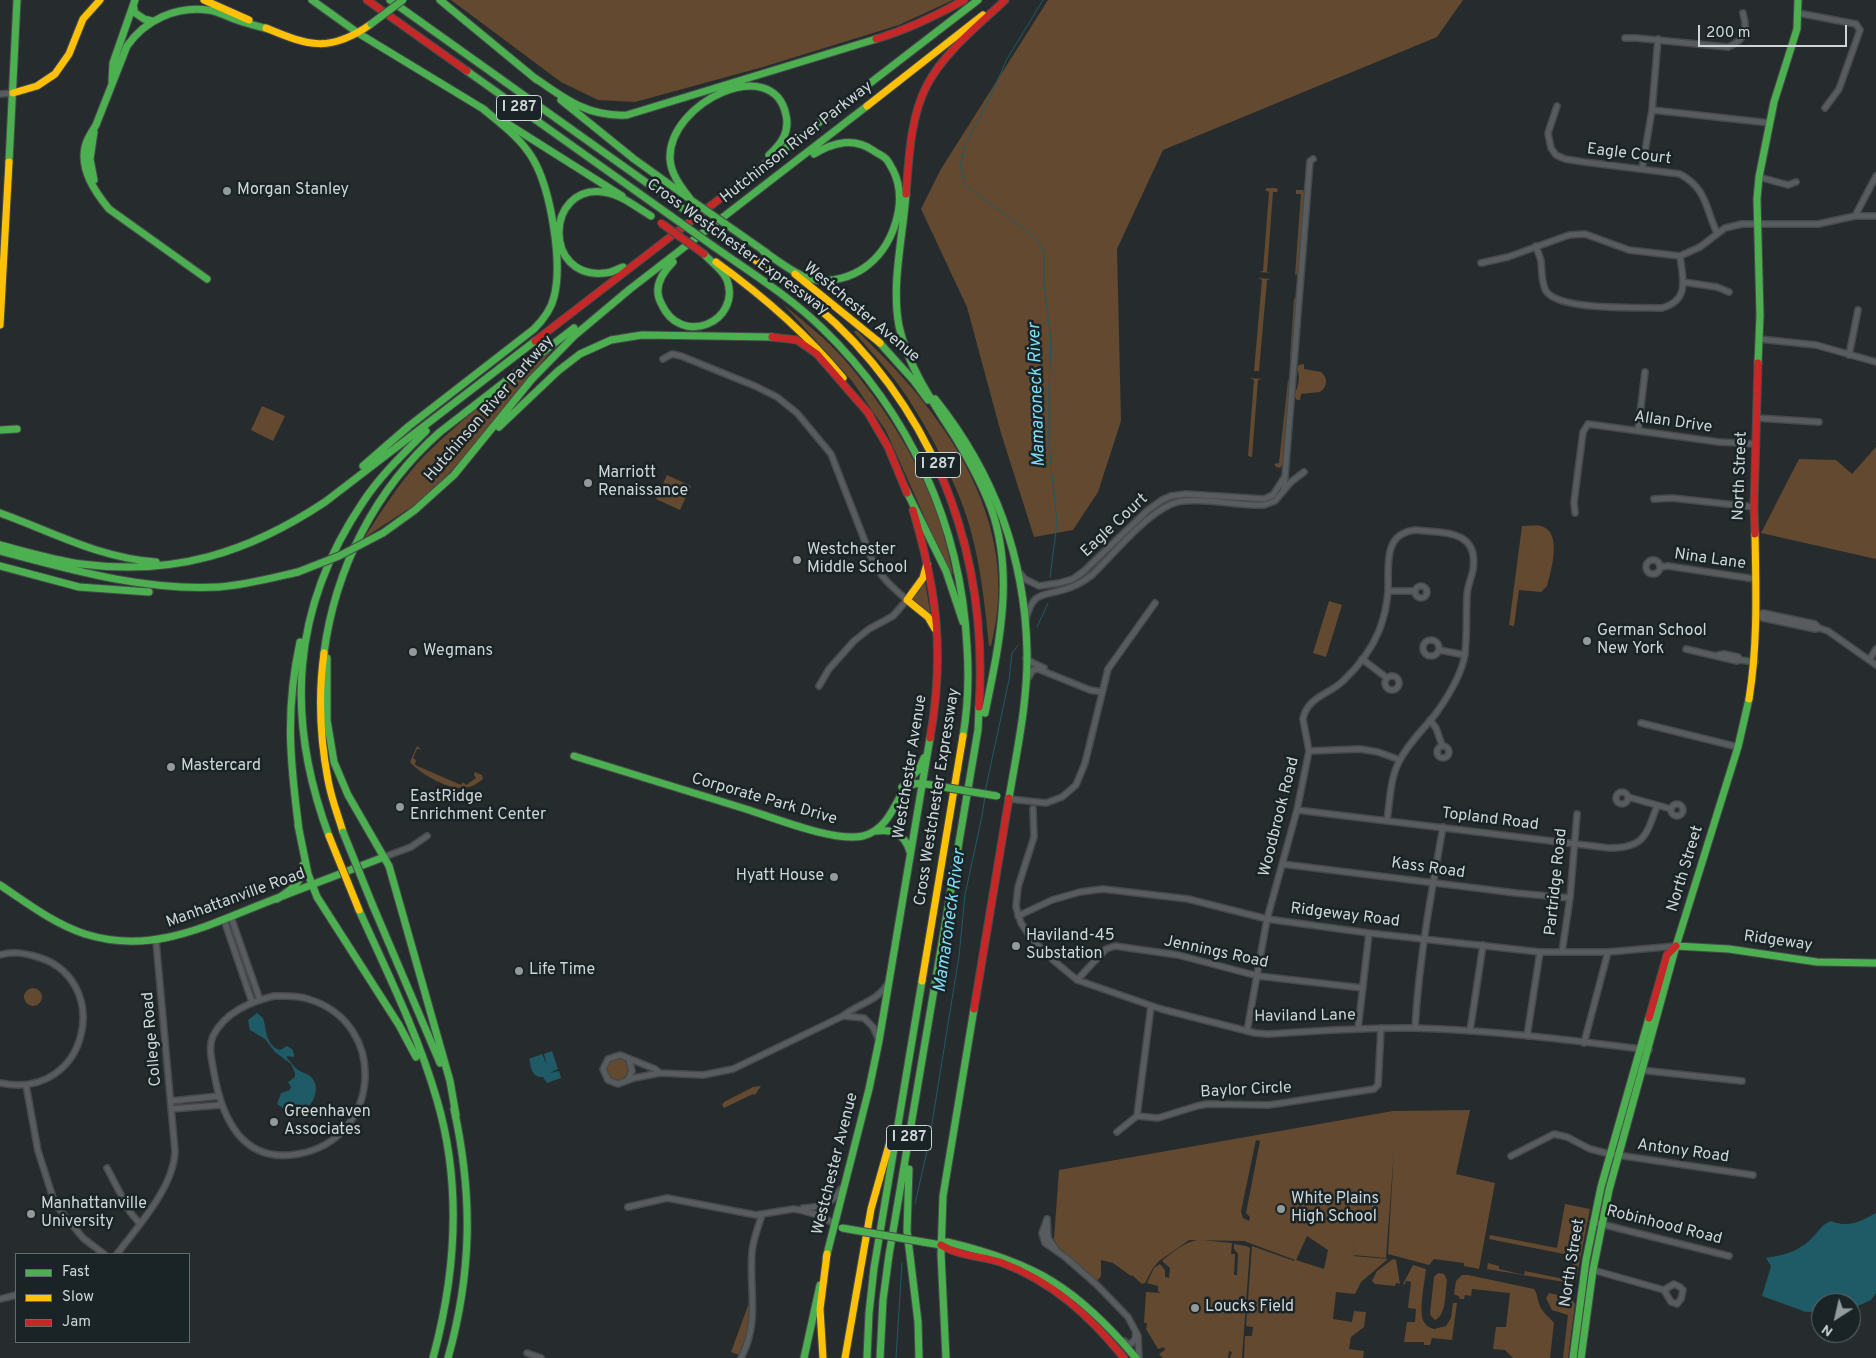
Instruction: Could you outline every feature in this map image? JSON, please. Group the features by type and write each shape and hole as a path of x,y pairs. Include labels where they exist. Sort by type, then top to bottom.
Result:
{"main road":[{"path":"0,325 3,205 13,93 17,0"},
{"path":"13,93 37,86 55,74 69,54 83,19 100,0"},
{"path":"112,80 110,76 117,49 136,0"},
{"path":"204,0 295,40 315,45 348,40 403,0"},
{"name":"Cross Westchester Expressway","path":"366,0 787,299 822,328 859,367 898,419 928,474 950,532 964,593 969,656 968,700 963,744 872,1277 867,1358"},
{"name":"Cross Westchester Expressway","path":"390,0 810,300 837,324 891,385 906,408 929,446 955,505 966,540 980,611 982,693 971,774 885,1282 880,1358"},
{"path":"440,0 627,153 691,200"},
{"path":"535,78 571,103 588,111 606,115 627,115 905,30 931,19 964,0"},
{"name":"Hutchinson River Parkway","path":"0,545 54,559 98,566 143,568 196,561 230,552 264,539 295,522 325,502 978,0"},
{"name":"Hutchinson River Parkway","path":"0,551 126,583 171,588 207,588 252,583 298,572 339,556 383,533 430,498 457,472 530,381 582,329 630,289 933,56 1000,0"},
{"path":"971,774 991,684 1000,630 1004,589 1003,562 999,536 989,501 968,458 928,391 905,346 898,320 897,303 906,199 917,116 925,92 937,71 1005,0"},
{"name":"North Street","path":"1581,1358 1601,1224 1618,1156 1649,1050 1676,946 1738,746 1749,702 1755,662 1757,615 1754,506 1760,315 1756,224 1759,177 1774,102 1793,46 1798,0"},
{"path":"313,1 358,33 583,170 652,216 661,223 704,254 726,280 729,291 727,303 720,317 710,324 697,328 683,326 670,320 663,311 658,299 658,286 663,273 695,239"},
{"path":"134,8 136,14 152,21"},
{"path":"208,279 109,209 100,200 93,189 86,170 85,148 87,139 95,127 112,80 115,78 131,39 138,31 152,21 177,11 202,9 268,29"},
{"path":"691,200 675,178 671,163 671,147 679,126 696,106 716,95 746,86 760,87 774,94 783,105 787,118 786,133 777,148 739,182"},
{"path":"325,502 350,477 404,430 534,329 552,304 557,269 548,198 544,182 534,161 522,143 482,108"},
{"path":"763,251 811,278 827,280 848,277 867,267 882,253 894,229 899,207 900,186 892,166 877,151 858,143 846,142 829,146 773,179"},
{"path":"651,250 615,271 601,274 589,273 578,269 566,257 559,242 558,230 562,215 570,204 579,197 595,192 612,194 652,216"},
{"name":"Westchester Avenue","path":"691,200 814,289 890,350 928,391 954,423 982,471 1000,512 1016,567 1025,624 1026,658"},
{"name":"Westchester Avenue","path":"704,254 758,293 793,323 837,370 870,415 888,447 906,490 927,561 938,634 938,688 934,724 879,1041 869,1089 834,1224 804,1358"},
{"path":"456,1114 433,1044 343,832 326,772 320,737 318,701 324,638 338,586 354,545 372,512 395,480 425,446 456,418 583,321 630,289"},
{"path":"477,448 573,359 602,343 633,336 775,337 797,340 817,354 870,415"},
{"path":"878,341 914,381 947,424"},
{"path":"277,899 294,888 302,876 303,863 289,746 289,702 291,681 300,642 317,592 338,542 371,488 404,451 478,384"},
{"path":"0,430 17,429"},
{"path":"906,490 932,541 957,598 969,656"},
{"path":"1,513 112,557 139,561 196,561"},
{"path":"927,561 923,578 908,600 928,617 938,634"},
{"path":"0,566 63,584 94,589 171,592 207,588"},
{"path":"338,586 327,658 326,698 328,736 334,762 344,787 384,858 392,876 445,1062 456,1114 466,1178 468,1242 461,1306 448,1358"},
{"path":"317,592 303,654 301,681 301,717 309,771 318,806 329,836 422,1056 435,1092 444,1127 453,1189 453,1252 448,1297 433,1358"},
{"path":"946,1358 941,1245 943,1196 1022,725 1026,658"},
{"path":"876,831 888,819 903,786 923,765 934,724"},
{"name":"Corporate Park Drive","path":"574,756 829,834 858,836 876,831 891,830 901,835 907,842 911,856"},
{"path":"897,801 908,785 917,782 1010,798"},
{"path":"298,826 308,874 321,904 407,1039 444,1127"},
{"name":"Manhattanville Road","path":"0,885 51,919 87,935 120,942 156,941 176,938 384,858"},
{"name":"North Street","path":"1573,1358 1586,1260 1593,1222 1610,1154 1667,955 1676,946"},
{"name":"Ridgeway","path":"1676,946 1729,949 1817,962 1876,962"},
{"path":"845,1358 871,1209 902,1100"},
{"path":"915,1105 907,1217 919,1358"},
{"path":"834,1224 842,1228 941,1245 946,1249 1011,1266 1053,1288 1088,1316 1124,1358"},
{"path":"941,1245 947,1242 984,1250 1028,1267 1060,1285 1080,1300 1119,1337 1137,1358"},
{"path":"942,1266 947,1257 955,1251"},
{"path":"824,1358 820,1309 827,1254"}],"street":[{"path":"1625,38 1658,39 1728,47 1738,43 1744,34 1746,23 1743,13"},
{"path":"1798,13 1856,24 1860,30 1839,88 1825,108"},
{"path":"1642,169 1652,110 1658,39"},
{"path":"0,94 13,93"},
{"name":"Eagle Court","path":"1557,106 1548,133 1551,148 1556,154 1565,159 1680,174 1692,181 1700,190 1718,233"},
{"path":"1652,110 1770,123"},
{"name":"Eagle Court","path":"1284,490 1310,161 1313,159"},
{"path":"1855,216 1876,176"},
{"path":"1759,177 1788,185 1796,182"},
{"path":"1481,263 1508,257 1569,235 1585,234 1629,250 1680,256 1700,247 1725,228 1742,224 1818,224 1855,216 1876,216"},
{"path":"1536,246 1544,289 1550,296 1564,303 1578,305 1662,308 1672,305 1682,293 1683,282 1680,256"},
{"path":"1683,282 1729,292"},
{"path":"1849,355 1858,310"},
{"path":"1759,340 1816,345 1876,362"},
{"path":"663,359 672,354 682,356 777,397 797,413 831,454 870,557 878,572 884,580 908,600 893,616 869,629 854,641 828,669 819,686"},
{"path":"1638,431 1645,372"},
{"path":"1756,418 1819,422"},
{"name":"Allan Drive","path":"1576,512 1574,502 1583,432 1588,424 1719,442 1755,444"},
{"name":"Eagle Court","path":"1016,567 1025,579 1036,586 1046,586 1067,581 1084,571 1148,510 1162,500 1186,494 1264,499 1270,497 1277,490 1286,470"},
{"name":"Eagle Court","path":"1025,624 1028,610 1036,597 1081,583 1092,575 1155,513 1168,505 1185,501 1264,505 1276,501 1284,490 1304,472"},
{"path":"1654,499 1672,498 1754,506"},
{"name":"Woodbrook Road","path":"1248,1032 1266,919 1297,810 1309,751 1303,719 1307,709 1313,701 1334,689 1343,681 1374,643 1385,615 1388,591 1388,555 1390,547 1398,537 1404,533 1416,530 1456,534 1466,541 1473,556 1473,571 1467,597 1464,655 1454,684 1400,760 1392,784 1387,820"},
{"name":"Nina Lane","path":"1661,567 1668,566 1755,579"},
{"path":"1388,591 1415,591"},
{"path":"1010,798 1046,803 1062,797 1076,785 1085,763 1108,669 1154,603"},
{"path":"1757,615 1763,613 1815,624 1819,628 1828,630 1876,665"},
{"path":"1686,649 1718,656 1724,654 1738,657 1740,660 1755,662"},
{"path":"1869,660 1876,649"},
{"path":"1439,650 1464,655"},
{"path":"1026,658 1033,663 1102,692"},
{"path":"1362,659 1387,678"},
{"path":"1026,680 1033,670 1038,669 1090,690 1102,692"},
{"path":"1430,720 1436,728 1442,745"},
{"path":"1641,723 1738,746"},
{"path":"1309,751 1360,749 1378,752 1400,760"},
{"path":"1628,797 1671,809"},
{"name":"Topland Road","path":"1297,810 1609,848 1631,847 1639,842 1649,827 1656,806"},
{"path":"1018,916 1016,907 1018,887 1034,836 1033,808"},
{"name":"Partridge Road","path":"1562,952 1570,898 1577,814"},
{"path":"1415,1028 1417,995 1443,827"},
{"name":"Manhattanville Road","path":"384,858 411,847 426,836"},
{"name":"Kass Road","path":"1282,864 1570,898"},
{"name":"Ridgeway Road","path":"1018,916 1052,900 1080,892 1103,889 1188,899 1266,919 1540,952 1608,952 1676,946"},
{"name":"Haviland Lane","path":"1018,916 1030,935 1047,955 1078,980 1151,1006 1248,1032 1268,1034 1358,1028 1415,1028 1527,1036 1649,1050"},
{"path":"228,918 260,1000"},
{"path":"228,918 252,1002"},
{"path":"1358,1028 1370,933"},
{"name":"College Road","path":"118,1253 140,1224 171,1174 175,1162 156,941"},
{"name":"Jennings Road","path":"1078,980 1106,949 1115,946 1178,955 1256,975 1363,988"},
{"path":"1470,1031 1483,946"},
{"path":"0,956 18,952 49,961 73,982 81,1001 84,1026 79,1044 72,1057 56,1073 44,1080 26,1085 0,1083"},
{"name":"Partridge Road","path":"1527,1036 1540,952"},
{"path":"1584,1043 1608,952"},
{"path":"660,1073 655,1069 628,1060 620,1055 611,1056 605,1062 603,1069 606,1077 611,1082 618,1084 660,1073 703,1076 733,1069 843,1016 849,1010 875,998 883,992 888,983"},
{"path":"274,996 308,999 330,1010 349,1026 358,1041 364,1056 365,1090 360,1106 352,1121 328,1144 304,1153 280,1155 263,1152 237,1135 227,1120 221,1105 210,1047 212,1038 227,1018 252,1002 274,996"},
{"path":"1117,1132 1138,1116 1151,1006"},
{"path":"843,1016 864,1018 876,1032 879,1041"},
{"name":"Baylor Circle","path":"1138,1116 1158,1118 1208,1104 1269,1105 1374,1090 1378,1085 1381,1028"},
{"path":"626,1081 632,1071 628,1060"},
{"path":"1635,1069 1742,1081"},
{"path":"26,1085 38,1151 54,1204 83,1238 103,1253"},
{"path":"171,1101 219,1096"},
{"path":"171,1109 221,1105"},
{"name":"Antony Road","path":"1511,1156 1554,1134 1567,1137 1590,1149 1618,1156 1753,1175"},
{"path":"107,1168 130,1212 140,1224"},
{"path":"628,1207 668,1198 762,1215 793,1209 826,1206 837,1196 845,1182"},
{"path":"793,1209 818,1215 834,1224"},
{"path":"741,1358 748,1344 753,1326 752,1251 762,1215"},
{"path":"1057,1251 1048,1238 1047,1219 1042,1236 1047,1246 1057,1251 1096,1284 1128,1317 1139,1340 1137,1358"},
{"name":"Robinhood Road","path":"1593,1222 1729,1256"},
{"path":"1593,1270 1664,1290"},
{"path":"0,1299 15,1295"},
{"path":"1119,1337 1130,1344 1135,1339 1136,1331"},
{"path":"527,1353 540,1358"}],"shaded area":[{"path":"451,0 953,0 899,25 763,67 635,102 598,100 561,82"},
{"path":"1048,0 1463,0 1437,37 1163,150 1117,249 1121,421 1098,492 1073,530 1034,537 1001,433 967,307 921,209 941,169"},
{"path":"1267,188 1276,188 1278,190 1273,192 1267,272 1271,273 1259,272 1263,271 1269,192 1265,190"},
{"path":"1296,190 1303,190 1305,194 1299,274 1295,275 1301,194 1296,194"},
{"path":"1258,278 1271,279 1267,280 1259,371 1254,371 1262,280"},
{"path":"1294,298 1296,300 1292,356 1290,358"},
{"path":"783,304 843,358 873,395 899,435 932,500 942,528 953,574 950,574 886,431 852,381"},
{"path":"856,330 918,396 946,432 969,471 986,512 996,555 998,600 991,646 989,646 983,591 976,554 967,518 956,488 937,447 915,409 895,380 854,332"},
{"path":"552,350 479,441 444,479 419,502 364,538 400,485 425,455 471,414"},
{"path":"1304,364 1304,369 1321,372 1325,377 1326,385 1320,392 1301,394 1300,400 1297,400 1294,396 1299,376 1297,369 1299,365"},
{"path":"1250,378 1262,379 1258,380 1252,457 1248,456 1254,380"},
{"path":"1288,380 1290,382 1283,464 1280,468 1274,464 1279,463"},
{"path":"262,406 285,416 273,441 251,430"},
{"path":"1876,447 1876,559 1761,533 1799,459 1836,460 1852,474"},
{"path":"667,475 691,486 680,510 656,499"},
{"path":"1522,526 1541,526 1548,530 1552,536 1554,553 1547,586 1541,592 1519,590 1514,626 1509,625"},
{"path":"925,582 931,616 912,601 912,596"},
{"path":"1329,601 1342,605 1326,657 1313,653"},
{"path":"417,746 421,749 417,749 413,758 416,760 415,765 461,785 463,782 466,785 476,778 475,772 482,775 483,779 478,783 462,788 449,786 434,780 410,762"},
{"path":"33,988 39,991 42,997 39,1003 33,1006 27,1003 24,997 27,991"},
{"path":"617,1058 625,1061 628,1069 625,1077 617,1080 609,1077 606,1069 609,1061"},
{"path":"761,1086 755,1095 753,1094 724,1108 722,1105 724,1102 753,1087"},
{"name":"White Plains High School","path":"1470,1110 1456,1174 1495,1183 1479,1269 1464,1266 1464,1263 1434,1259 1429,1265 1388,1254 1394,1150 1386,1258 1353,1255 1388,1259 1361,1282 1355,1294 1336,1292 1333,1319 1352,1322 1354,1311 1366,1312 1364,1327 1351,1337 1349,1349 1364,1351 1363,1358 1244,1358 1245,1336 1252,1336 1253,1327 1246,1326 1252,1246 1295,1260 1244,1241 1189,1240 1159,1261 1145,1283 1142,1284 1113,1263 1101,1260 1101,1276 1097,1281 1058,1248 1054,1239 1059,1170 1393,1111","holes":["1256,1140 1260,1141 1246,1213 1250,1217 1249,1221 1243,1218 1241,1211","1307,1236 1328,1250 1324,1269 1296,1260"]},
{"path":"1565,1204 1590,1209 1576,1280 1570,1283 1487,1269 1488,1263 1499,1266 1499,1269 1524,1275 1525,1271 1564,1279 1570,1278 1574,1256 1489,1239 1490,1235 1557,1248"},
{"name":"Loucks Field","path":"1200,1240 1232,1243 1231,1254 1235,1254 1234,1275 1237,1275 1237,1277 1238,1254 1234,1249 1234,1244 1250,1248 1242,1358 1230,1358 1232,1352 1229,1351 1228,1358 1163,1358 1159,1354 1165,1350 1164,1347 1158,1349 1146,1329 1147,1323 1144,1323 1146,1292 1160,1293 1158,1286 1147,1283 1154,1268 1160,1264 1165,1270 1165,1277 1169,1278 1170,1268 1162,1261 1185,1244"},
{"path":"1393,1259 1396,1260 1400,1284 1396,1283 1395,1286 1375,1284 1372,1281 1377,1271"},
{"path":"1413,1265 1426,1269 1422,1296 1422,1318 1427,1326 1434,1329 1446,1326 1451,1318 1453,1303 1457,1303 1452,1340 1432,1338 1430,1345 1424,1345 1424,1342 1404,1342 1407,1322 1415,1322 1416,1309 1408,1308 1411,1282 1406,1281 1403,1284"},
{"path":"1438,1273 1444,1274 1447,1280 1444,1308 1435,1320 1430,1313 1434,1277"},
{"path":"1462,1275 1534,1289 1541,1308 1554,1323 1550,1358 1513,1358 1505,1350 1493,1349 1496,1327 1506,1327 1510,1293 1472,1289 1471,1296 1465,1295 1464,1299 1459,1299 1460,1297 1454,1294 1456,1281"},
{"path":"1549,1293 1571,1298 1575,1304 1568,1358 1563,1358 1568,1315 1552,1310 1546,1298"},
{"path":"749,1297 751,1297 749,1327 739,1355 731,1352 749,1303"}],"water":[{"path":"257,1013 263,1018 267,1037 272,1045 280,1050 287,1046 292,1049 294,1057 287,1056 287,1058 297,1069 309,1075 316,1085 313,1100 303,1111 292,1112 277,1104 281,1093 290,1090 291,1087 288,1082 295,1077 295,1073 291,1064 275,1052 265,1039 250,1030 248,1020"},
{"path":"552,1051 558,1069 550,1073 559,1071 561,1078 547,1083 543,1077 534,1074 529,1059 542,1054 547,1065 544,1054"},
{"path":"1876,1213 1876,1293 1871,1300 1861,1304 1861,1293 1811,1293 1811,1312 1806,1312 1762,1296 1771,1266 1766,1258 1786,1254 1797,1249 1808,1242 1823,1226 1831,1221 1848,1224 1865,1219"}],"waterway":[{"name":"Mamaroneck River","path":"1043,0 1007,59 987,104 965,145 960,166 965,185 1028,232 1038,241 1044,251 1044,286 1051,339 1049,445 1057,523 1050,577"},
{"name":"Mamaroneck River","path":"1037,627 1048,603"},
{"name":"Mamaroneck River","path":"985,792 1009,680 1012,653 1018,645"},
{"name":"Mamaroneck River","path":"915,1204 929,1142 959,956 965,895 985,796"},
{"name":"Mamaroneck River","path":"896,1358 902,1263"}],"traffic: fast":[{"path":"9,162 17,0"},
{"path":"112,81 113,63 135,0"},
{"path":"312,0 358,33 485,110"},
{"path":"390,0 682,208"},
{"path":"371,24 403,0"},
{"path":"440,0 537,80"},
{"path":"739,184 978,0"},
{"path":"1758,363 1760,315 1757,199 1759,177 1774,102 1797,29 1798,0"},
{"path":"134,8 134,12 144,19 152,21"},
{"path":"207,279 109,209 90,180 85,164 85,147 96,125 127,46 134,37 152,22 173,13 196,9 218,12 242,22 268,29"},
{"path":"535,78 567,99 589,110 613,115 627,115 876,39"},
{"path":"467,71 671,216"},
{"path":"691,200 675,176 671,165 670,159 674,138 685,119 702,104 722,92 743,87 762,88 777,97 786,115 787,127 781,142 769,155"},
{"path":"561,100 634,159 687,197"},
{"path":"383,533 415,510 454,475 532,379 574,336 630,289 867,106"},
{"path":"363,466 409,426 534,329 553,302 557,265 554,227 539,172 533,159 522,144 510,131 482,108"},
{"path":"500,119 622,196"},
{"path":"94,132 90,159 94,180"},
{"path":"763,251 802,276 817,280 829,280 848,276 864,268 883,249 890,237 899,210 899,196 898,183 886,159 866,147 852,143 829,146 814,154"},
{"path":"623,267 607,273 585,271 570,262 562,249 559,232 562,216 570,203 584,194 603,192 622,198 651,216"},
{"path":"906,194 896,294 899,326 903,342 931,400 962,448 984,490 998,533 1002,559 1002,610 995,662 985,713"},
{"path":"691,200 734,230"},
{"path":"682,208 724,238"},
{"path":"671,216 713,246"},
{"path":"734,230 767,253"},
{"path":"713,246 796,305 822,328 853,361 881,396 905,433 925,473 941,514 954,557 963,601 968,669 967,703 963,736"},
{"path":"673,262 665,271 658,286 661,303 670,317 682,325 695,327 707,324 718,317 726,307 729,295 725,276 704,254"},
{"path":"324,653 329,622 348,561 362,532 396,479 417,454 440,432 574,328"},
{"path":"499,427 558,371 580,354 611,340 642,335 772,337"},
{"path":"0,545 81,564 115,567 148,567 179,563 209,557 238,547 267,535 325,502 535,341"},
{"path":"878,341 914,381 928,400"},
{"path":"935,399 956,427 990,486 1013,549 1020,582 1025,616 1027,670 1021,725 1009,798"},
{"path":"0,430 17,429"},
{"path":"329,836 315,792 306,749 301,706 302,664 309,623 321,582 339,542 363,502 385,474 426,431"},
{"path":"906,490 946,571 963,622"},
{"path":"0,513 96,550 135,560 156,562"},
{"path":"298,572 339,556 383,533"},
{"path":"0,551 108,578 163,586 229,586 298,572"},
{"path":"0,566 79,587 149,592"},
{"path":"299,830 290,736 292,691 300,642"},
{"path":"327,658 327,720 334,762 348,795 389,866 450,1081 456,1115"},
{"path":"1581,1358 1593,1270 1609,1190 1676,946 1738,747 1749,699"},
{"path":"880,1358 883,1300 889,1255 978,730 979,707"},
{"path":"826,1258 869,1089 879,1041 930,738"},
{"path":"574,756 806,829 837,836 863,836 878,829 893,810 904,789 908,786 920,783 937,786"},
{"path":"902,787 919,769 924,758"},
{"path":"937,786 997,796"},
{"path":"298,825 308,874 317,897 399,1025 416,1057"},
{"path":"876,831 888,831 898,834 905,841 910,852"},
{"path":"343,832 373,906"},
{"path":"0,885 62,925 85,934 110,940 133,941 178,935 200,928 384,857"},
{"path":"277,899 291,889 298,881 303,865"},
{"path":"373,906 440,1063"},
{"path":"359,910 421,1051 445,1132 453,1197 453,1229 447,1294 433,1358"},
{"path":"1676,946 1729,949 1817,962 1876,963"},
{"path":"867,1358 874,1268 922,981"},
{"path":"946,1358 941,1254 943,1196 974,1009"},
{"path":"1573,1358 1586,1260 1601,1187 1649,1018"},
{"path":"448,1358 462,1295 467,1234 467,1203 464,1173 454,1109"},
{"path":"909,1169 907,1231 918,1322 919,1358"},
{"path":"842,1228 923,1242"},
{"path":"923,1242 941,1245 947,1242 1006,1259 1030,1269 1074,1296 1094,1313 1136,1358"},
{"path":"804,1358 820,1285"}],"traffic: slow":[{"path":"13,93 37,86 55,74 69,54 83,19 100,0"},
{"path":"204,0 249,20"},
{"path":"867,106 983,15"},
{"path":"266,28 295,39 319,44 343,39 371,24"},
{"path":"0,325 9,162"},
{"path":"724,238 805,297 855,343 873,363 904,406 931,453 942,477"},
{"path":"716,262 799,330 843,378"},
{"path":"795,274 880,343"},
{"path":"1749,699 1755,637 1755,534"},
{"path":"927,564 923,578 907,600 928,617 935,629"},
{"path":"324,653 321,701 323,748 329,787 343,832"},
{"path":"922,981 963,736"},
{"path":"329,836 359,910"},
{"path":"845,1358 871,1209 891,1138"},
{"path":"823,1358 820,1309 827,1254"}],"traffic: jam":[{"path":"367,0 467,71"},
{"path":"876,39 921,22 964,0"},
{"path":"906,194 909,152 914,124 921,98 927,85 952,50 1005,0"},
{"path":"535,341 739,184"},
{"path":"661,223 704,254"},
{"path":"772,337 797,340 817,354 870,415"},
{"path":"1755,534 1758,363"},
{"path":"868,413 888,447 907,493"},
{"path":"942,477 962,533 974,590 980,648 979,707"},
{"path":"913,510 928,568 936,623 938,650 937,678 930,738"},
{"path":"974,1009 1009,798"},
{"path":"1649,1018 1667,955 1676,946"},
{"path":"941,1245 963,1254 1000,1262 1037,1279 1084,1314 1124,1358"}],"place":[{"name":"Morgan Stanley","path":"227,191"},
{"name":"Marriott Renaissance","path":"588,483"},
{"name":"Westchester Middle School","path":"797,560"},
{"name":"German School New York","path":"1587,641"},
{"name":"Wegmans","path":"413,652"},
{"name":"Mastercard","path":"171,767"},
{"name":"EastRidge Enrichment Center","path":"400,807"},
{"name":"Hyatt House","path":"834,877"},
{"name":"Haviland-45 Substation","path":"1016,946"},
{"name":"Life Time","path":"519,971"},
{"name":"Greenhaven Associates","path":"274,1122"},
{"name":"White Plains High School","path":"1281,1209"},
{"name":"Manhattanville University","path":"31,1214"},
{"name":"Loucks Field","path":"1195,1308"}]}
